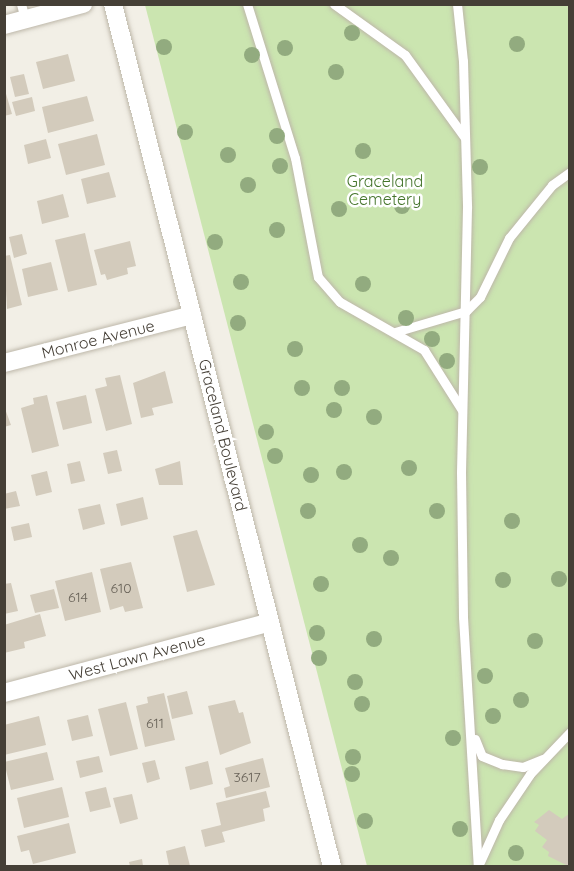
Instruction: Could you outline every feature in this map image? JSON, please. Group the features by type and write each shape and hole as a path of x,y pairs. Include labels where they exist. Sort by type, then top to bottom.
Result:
{"street":[{"path":"4,25 23,12 83,4"},
{"name":"Graceland Boulevard","path":"113,4 332,867"},
{"name":"Monroe Avenue","path":"4,363 192,315"},
{"name":"West Lawn Avenue","path":"4,693 270,622"}],"lane":[{"path":"247,4 295,158 318,277 340,302 424,350 464,412"},
{"path":"334,4 405,55 438,95 465,139"},
{"path":"457,4 465,139 463,617 478,867"},
{"path":"395,332 466,311 480,297 509,238 552,185 570,172"},
{"path":"471,732 482,756 502,764 523,767 546,758"},
{"path":"478,867 499,820 546,758 570,732"}],"green space":[{"name":"Graceland Cemetery","path":"145,5 569,5 569,866 367,866"}],"building":[{"path":"68,54 75,81 43,89 36,62"},
{"path":"24,74 29,94 15,97 10,77"},
{"path":"4,87 12,114 4,116"},
{"path":"87,96 94,121 48,133 42,107"},
{"path":"32,97 35,111 16,116 12,102"},
{"path":"97,134 105,165 66,175 58,144"},
{"path":"46,139 51,158 28,164 24,145"},
{"path":"109,172 116,197 87,204 81,179"},
{"path":"63,194 69,217 42,224 37,201"},
{"path":"85,233 97,285 68,292 55,240"},
{"path":"22,234 27,254 14,258 9,237"},
{"path":"130,241 136,266 127,268 128,274 107,280 105,274 101,275 94,250"},
{"path":"10,255 22,305 7,309 4,256"},
{"path":"51,262 58,290 28,297 22,269"},
{"path":"165,371 173,403 152,408 154,415 141,418 133,383"},
{"path":"120,375 132,424 106,431 95,389 107,386 105,378"},
{"path":"47,395 59,446 32,453 21,408 34,404 33,398"},
{"path":"86,395 92,423 63,430 56,402"},
{"path":"4,406 11,425 4,427"},
{"path":"117,450 122,471 108,474 103,453"},
{"path":"80,461 85,481 71,484 67,464"},
{"path":"180,461 183,485 159,485 155,469"},
{"path":"47,471 52,492 36,496 31,475"},
{"path":"16,491 20,506 4,509 4,494"},
{"path":"143,497 148,519 121,526 116,504"},
{"path":"100,504 105,524 83,530 78,509"},
{"path":"29,523 32,537 14,541 11,527"},
{"path":"197,530 215,585 187,592 173,536"},
{"path":"131,562 143,608 125,612 123,606 110,610 100,569"},
{"path":"92,572 101,612 65,621 55,581"},
{"path":"11,583 18,611 4,614 4,584"},
{"path":"54,589 59,608 35,613 30,595"},
{"path":"40,614 46,636 24,642 25,648 4,653 4,625"},
{"path":"187,691 193,714 172,719 167,696"},
{"path":"164,693 175,740 145,747 136,706 148,703 147,697"},
{"path":"235,700 239,713 243,712 251,743 220,755 208,706"},
{"path":"126,702 138,749 110,756 98,709"},
{"path":"88,715 93,736 72,741 67,720"},
{"path":"39,716 46,745 4,755 4,725"},
{"path":"47,752 54,780 11,790 4,762"},
{"path":"99,756 103,772 80,778 76,761"},
{"path":"263,758 270,787 226,798 224,788 230,786 225,768"},
{"path":"155,760 160,779 147,783 142,763"},
{"path":"208,761 213,784 190,790 185,767"},
{"path":"62,787 69,817 24,828 17,798"},
{"path":"106,787 111,807 90,812 85,792"},
{"path":"266,791 270,807 263,809 265,821 222,832 225,842 205,847 201,830 221,825 216,803"},
{"path":"132,794 138,819 120,824 113,798"},
{"path":"549,810 562,819 570,813 568,866 548,856 549,852 542,847 547,840 535,831 539,825 534,822"},
{"path":"69,823 76,853 33,864 29,850 21,852 17,836"},
{"path":"185,846 190,866 169,866 166,851"},
{"path":"142,859 143,866 130,866 129,862"}]}
